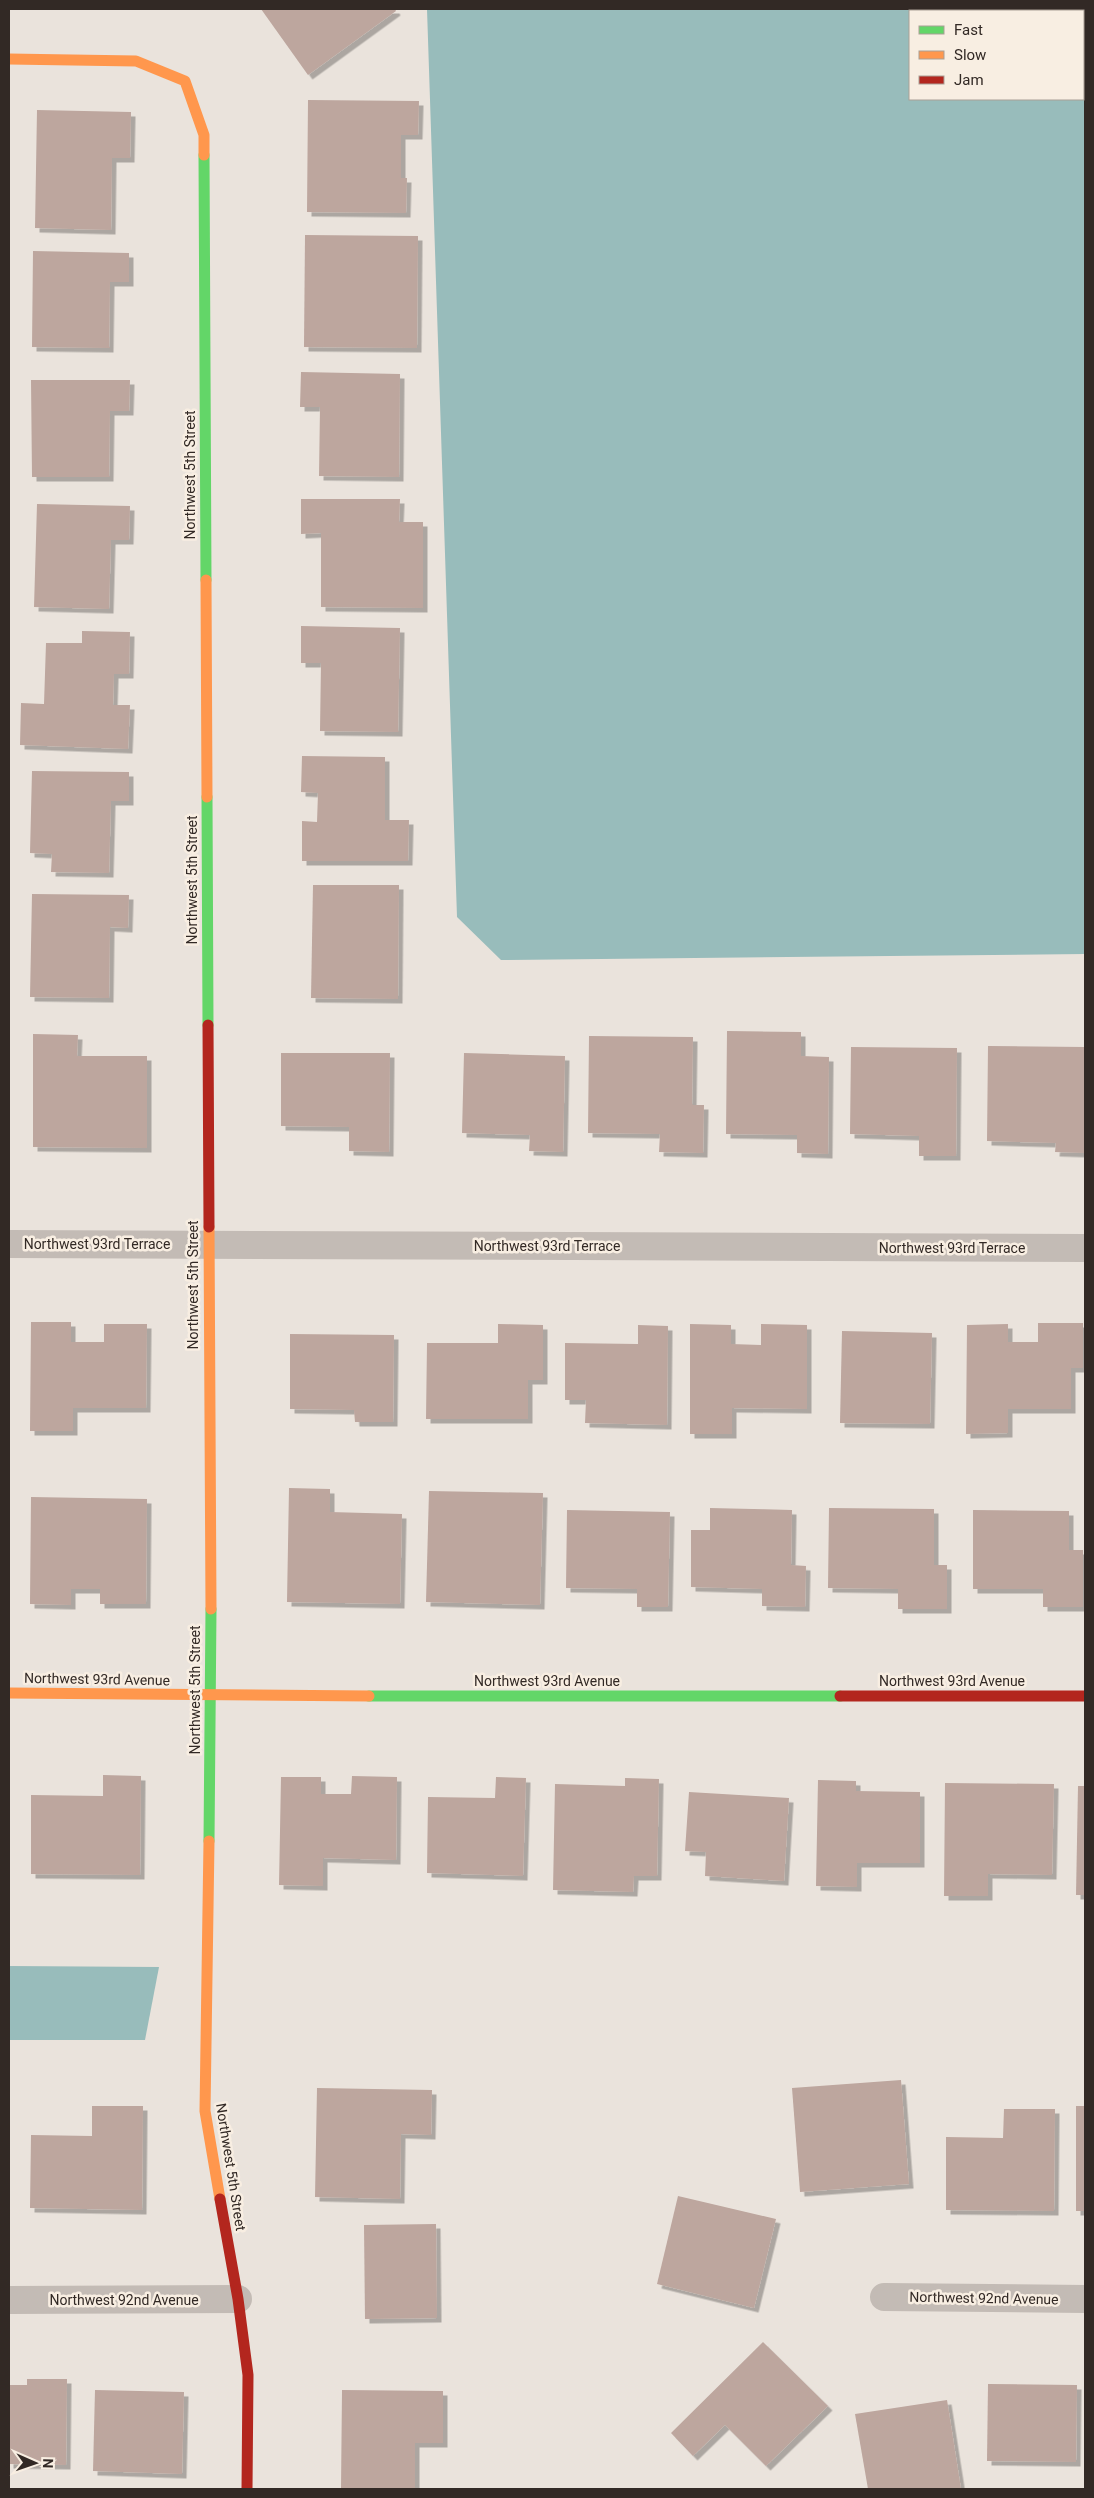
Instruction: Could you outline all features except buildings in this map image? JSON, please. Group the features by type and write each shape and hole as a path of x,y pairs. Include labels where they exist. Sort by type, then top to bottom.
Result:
{"street":[{"name":"Northwest 5th Street","path":"9,59 136,61 184,81 204,135 211,1696 205,2111 238,2299 248,2375 247,2489"},
{"name":"Northwest 93rd Terrace","path":"9,1244 1085,1248"},
{"name":"Northwest 93rd Avenue","path":"9,1693 211,1696 1085,1696"},
{"name":"Northwest 92nd Avenue","path":"884,2297 1085,2299"},
{"name":"Northwest 92nd Avenue","path":"9,2300 238,2299"}],"water":[{"path":"427,9 1085,9 1085,954 501,960 457,917"},
{"path":"9,1966 159,1967 145,2040 9,2040"}],"traffic: fast":[{"path":"204,155 206,580"},
{"path":"207,797 208,1025"},
{"path":"209,1841 211,1609"},
{"path":"369,1696 840,1696"}],"traffic: slow":[{"path":"9,59 136,61 185,81 204,135 204,155"},
{"path":"206,580 207,797"},
{"path":"209,1227 211,1609"},
{"path":"9,1693 369,1696"},
{"path":"209,1841 205,2111 220,2199"}],"traffic: jam":[{"path":"208,1025 209,1227"},
{"path":"840,1696 1085,1696"},
{"path":"220,2199 238,2299 248,2375 247,2489"}]}
